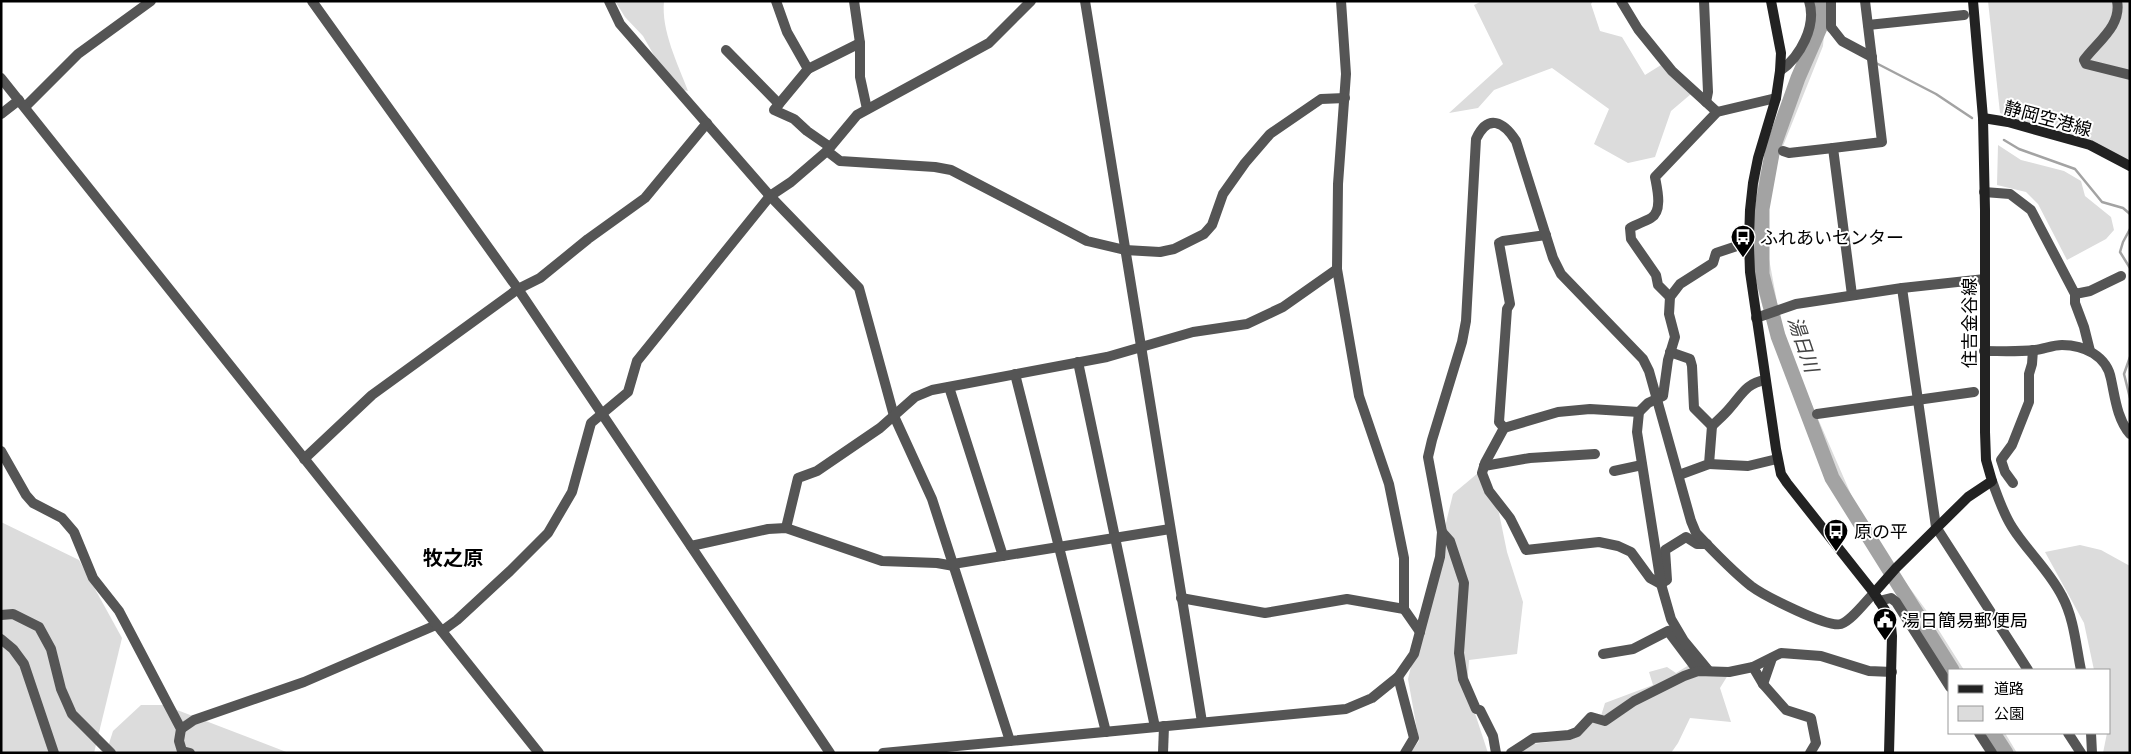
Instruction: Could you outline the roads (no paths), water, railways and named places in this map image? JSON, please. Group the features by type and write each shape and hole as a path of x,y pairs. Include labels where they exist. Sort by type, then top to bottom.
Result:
{"main road":[{"path":"1770,1 1780,53 1780,71 1776,98 1753,183 1749,242 1750,272 1761,316 1765,380 1777,459 1781,474 1798,499 1876,597 1891,626 1892,672 1889,753"},
{"name":"住吉金谷線","path":"1973,1 1983,118 1986,460 1992,482"},
{"name":"静岡空港線","path":"1983,118 2008,122 2090,145 2130,166"},
{"path":"1876,597 1886,579 1936,527 1968,497 1992,482"}],"street":[{"path":"1,114 22,103 78,54 151,1"},
{"path":"312,1 518,289 830,753"},
{"path":"609,1 620,24 770,196 859,288 894,416 932,499 1010,741"},
{"path":"776,1 787,32 808,69"},
{"path":"854,1 860,43 860,77 867,108"},
{"path":"1085,1 1202,722"},
{"path":"1341,1 1346,74 1338,184 1337,269 1360,396 1390,484 1404,558 1404,609 1420,632"},
{"path":"1621,1 1638,28 1672,71 1717,112"},
{"path":"1704,1 1708,92 1706,102"},
{"path":"1780,71 1789,64 1807,39 1811,8 1809,1"},
{"path":"1831,1 1831,27 1842,40 1873,61"},
{"path":"1783,151 1833,148 1882,142 1865,1"},
{"path":"2117,1 2119,10 2115,24 2084,60 2086,64 2130,75"},
{"path":"190,753 182,751 178,741 181,729 194,720 304,682 439,628 484,595 548,533 572,492 591,423 628,392 637,362 770,196 791,182 829,149 857,115 989,43 1025,3"},
{"path":"1868,25 1964,15"},
{"path":"860,43 808,69 774,110 794,119 840,161 935,167 951,170 1087,241 1125,250 1160,252 1174,249 1204,234 1212,225 1223,194 1245,163 1270,134 1322,99 1345,98"},
{"path":"726,50 779,104"},
{"path":"1,78 539,753"},
{"path":"1670,297 1658,285 1656,275 1631,239 1630,228 1653,218 1657,212 1658,202 1655,177 1717,112 1776,98"},
{"path":"883,753 1346,709 1372,698 1398,676 1414,654 1440,557 1442,532 1428,457 1434,430 1462,342 1466,321 1476,138 1481,128 1496,122 1508,128 1516,141 1553,258 1561,274 1643,359 1649,371 1691,521 1696,532 1706,544 1758,591 1814,619 1833,625 1846,622 1876,597 1892,598 1948,683"},
{"path":"304,459 372,394 518,289 540,278 588,239 645,198 707,123"},
{"path":"1833,148 1852,295"},
{"path":"1984,192 2010,194 2031,210 2075,294 2075,303 2090,351"},
{"path":"1504,428 1499,422 1507,309 1510,304 1499,243 1546,235"},
{"path":"1703,671 1671,619 1661,584 1637,432 1639,412 1648,403 1658,400 1663,396 1670,352 1675,337 1669,314 1670,297 1680,284 1713,262 1716,253 1749,242"},
{"path":"786,528 798,478 817,472 880,428 915,397 932,390 1078,362 1193,332 1247,324 1283,307 1337,269"},
{"path":"2075,294 2090,291 2121,276"},
{"path":"1761,316 1796,304 1902,288 1985,279"},
{"path":"1902,288 1936,527 2027,669"},
{"path":"1984,351 2033,350 2060,345 2075,346 2090,351 2099,357 2109,369 2119,417 2130,434"},
{"path":"2013,483 2005,472 2001,460 2012,446 2029,402 2033,350"},
{"path":"1670,352 1690,359 1694,408 1712,426"},
{"path":"1078,362 1115,538 1160,727 1163,753"},
{"path":"1015,374 1106,732"},
{"path":"1709,464 1712,426 1746,388 1756,381 1765,380"},
{"path":"949,387 1002,556"},
{"path":"1817,414 1974,392"},
{"path":"1639,412 1590,409 1558,412 1504,428 1482,473 1489,491 1510,518 1526,550 1599,542 1618,546 1631,552 1650,578 1661,584"},
{"path":"1,451 33,504 62,518 74,532 93,578 119,611 181,729"},
{"path":"1484,466 1530,458 1595,454"},
{"path":"1679,474 1709,464 1748,466 1777,459"},
{"path":"1614,471 1642,465"},
{"path":"1992,482 2000,504 2013,528 2052,577 2063,597 2071,618 2081,669"},
{"path":"691,546 768,529 786,528 882,561 954,565 1170,529"},
{"path":"1442,532 1450,541 1464,583 1459,653 1463,679 1476,709 1480,710 1493,736 1496,753"},
{"path":"1661,584 1667,580 1665,550 1686,536 1697,544 1706,544"},
{"path":"1181,598 1265,614 1347,599 1404,609"},
{"path":"1,615 13,614 39,627 51,649 61,689 72,714 111,753"},
{"path":"1603,654 1633,648 1668,631 1703,671"},
{"path":"1,639 13,649 24,664 34,690 42,723 54,753"},
{"path":"1511,753 1534,738 1569,735 1577,732 1591,717 1605,720 1634,701 1684,676 1703,671 1728,672 1752,667 1782,653 1821,656 1869,671 1892,672"},
{"path":"1763,684 1772,658"},
{"path":"1752,667 1763,684 1786,710 1812,718 1816,743 1810,753"},
{"path":"1398,676 1414,738 1405,753"},
{"path":"1980,734 1992,753"},
{"path":"2069,734 2081,753"},
{"path":"2092,734 2092,753"}],"waterway":[{"name":"湯日川","path":"1821,1 1822,23 1798,78 1773,148 1762,209 1762,274 1778,336 1832,478 1951,669"},
{"path":"1822,23 1829,31"},
{"path":"1876,63 1936,94 1972,118"},
{"path":"2004,140 2019,149 2075,169 2102,202 2123,208 2130,214"},
{"path":"2130,229 2120,252 2130,268"},
{"path":"2130,357 2124,374 2130,398"},
{"name":"湯日川","path":"1994,734 2006,753"}],"place":[{"name":"ふれあいセンター","path":"1743,258"},
{"name":"原の平","path":"1836,552"},
{"name":"湯日簡易郵便局","path":"1885,641"}],"district":[{"name":"牧之原","path":"453,557"}]}
